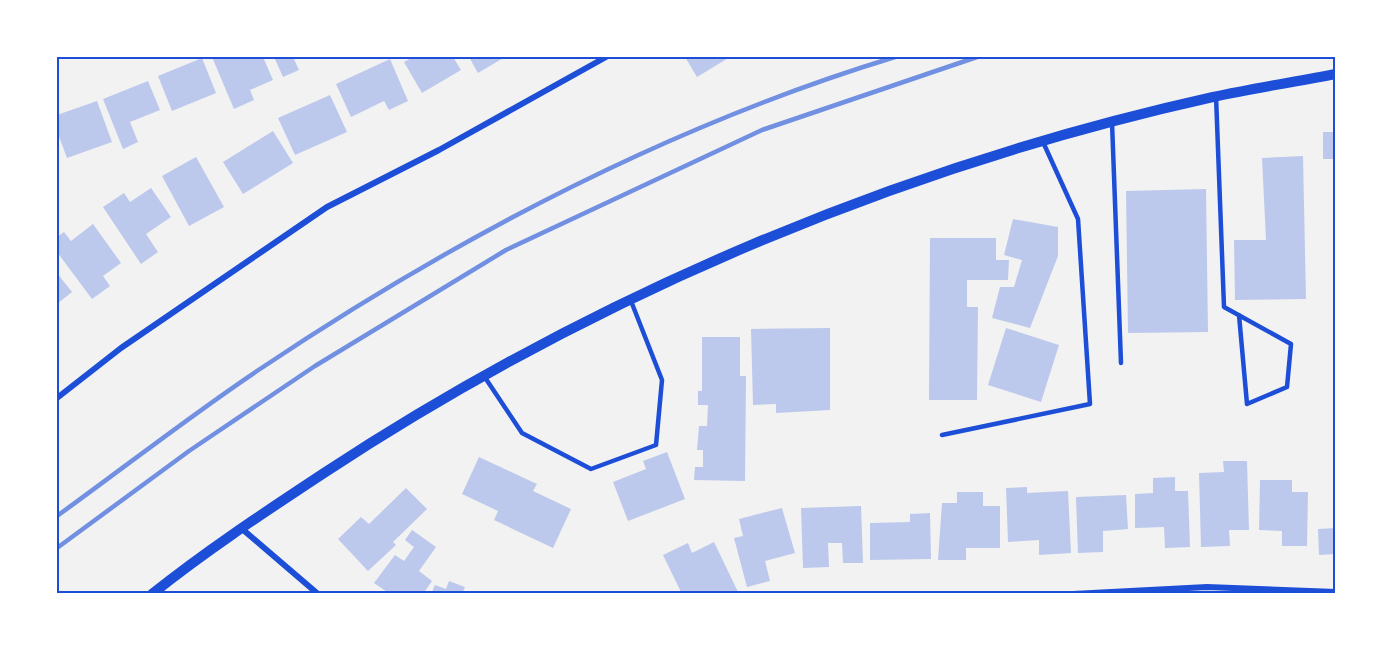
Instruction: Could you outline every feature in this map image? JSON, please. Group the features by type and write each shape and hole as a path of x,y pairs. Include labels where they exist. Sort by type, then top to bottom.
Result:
{"street":[{"path":"57,398 121,348 327,207 439,150 606,57"},
{"path":"152,594 241,528 379,437 484,376 630,300 761,241 850,206 985,158 1043,141 1216,96 1336,74"},
{"path":"241,528 318,594"},
{"path":"1073,594 1176,591 1336,592"}],"lane":[{"path":"1216,96 1224,307 1239,315 1291,344 1287,387 1247,404 1239,315"},
{"path":"1112,122 1121,363"},
{"path":"942,435 1090,404 1078,219 1043,141"},
{"path":"484,376 522,433 591,469 656,445 662,380 630,300"}],"building":[{"path":"212,57 263,57 273,80 250,90 254,100 234,109"},
{"path":"274,57 293,57 299,70 283,77"},
{"path":"413,57 453,57 461,70 422,93 404,62"},
{"path":"469,57 505,57 478,73"},
{"path":"685,57 730,57 697,77"},
{"path":"202,58 216,93 172,111 158,76"},
{"path":"390,59 408,101 389,110 384,101 351,117 336,84"},
{"path":"148,81 160,110 130,122 138,142 123,149 103,99"},
{"path":"330,95 347,132 295,155 278,118"},
{"path":"97,101 112,142 67,158 57,131 57,115"},
{"path":"273,131 293,163 243,194 223,162"},
{"path":"1323,132 1336,132 1336,159 1323,159"},
{"path":"1303,156 1306,299 1235,300 1234,240 1266,240 1262,158"},
{"path":"196,157 224,207 189,226 162,176"},
{"path":"151,188 171,217 146,234 158,252 141,264 103,207 124,193 130,202"},
{"path":"1206,189 1208,332 1128,333 1126,191"},
{"path":"1013,219 1058,227 1058,256 1030,328 992,318 1000,287 1014,287 1022,260 1004,255"},
{"path":"93,224 121,263 103,276 110,286 92,299 57,252 57,237 64,232 71,241"},
{"path":"930,238 996,238 996,260 1009,260 1008,280 967,280 967,307 978,307 977,400 929,400"},
{"path":"57,273 72,292 57,304"},
{"path":"830,328 830,410 776,413 776,404 753,405 751,329"},
{"path":"1006,328 1059,345 1041,402 988,385"},
{"path":"702,337 740,337 740,376 746,376 745,481 694,480 695,467 703,467 703,450 697,450 699,426 707,426 708,405 698,405 698,391 702,391"},
{"path":"667,452 685,499 628,521 613,482 646,469 643,461"},
{"path":"479,457 537,484 533,491 571,509 553,548 494,520 498,511 462,494"},
{"path":"1223,461 1247,461 1249,530 1229,530 1230,546 1201,547 1199,473 1224,472"},
{"path":"1175,477 1175,491 1188,491 1190,547 1165,548 1164,527 1135,528 1135,494 1153,493 1153,478"},
{"path":"1260,480 1292,480 1292,492 1308,492 1307,546 1282,546 1282,531 1259,530"},
{"path":"1027,487 1027,493 1068,491 1071,553 1039,555 1039,540 1008,542 1006,488"},
{"path":"406,488 427,509 393,542 396,545 368,571 338,539 361,517 369,524"},
{"path":"957,492 983,492 983,506 1000,506 1000,548 966,548 966,560 938,560 942,503 957,503"},
{"path":"1126,495 1128,529 1103,531 1103,552 1078,553 1076,497"},
{"path":"861,506 863,563 843,563 842,543 828,543 829,567 803,568 801,508"},
{"path":"782,508 795,553 765,561 770,581 747,587 734,538 743,536 739,519"},
{"path":"930,513 931,559 870,560 870,523 910,522 910,514"},
{"path":"1336,528 1336,554 1319,555 1318,529"},
{"path":"412,530 436,547 419,571 432,581 423,594 390,594 374,583 395,555 404,561 414,547 405,540"},
{"path":"714,542 739,594 682,594 663,555 688,543 692,553"},
{"path":"449,581 465,587 462,594 431,594 435,585 446,589"}],"railway":[{"path":"57,516 260,369 410,274 488,230 566,189 728,116 895,57"},
{"path":"57,548 189,451 315,366 506,250 762,130 977,57"}]}
